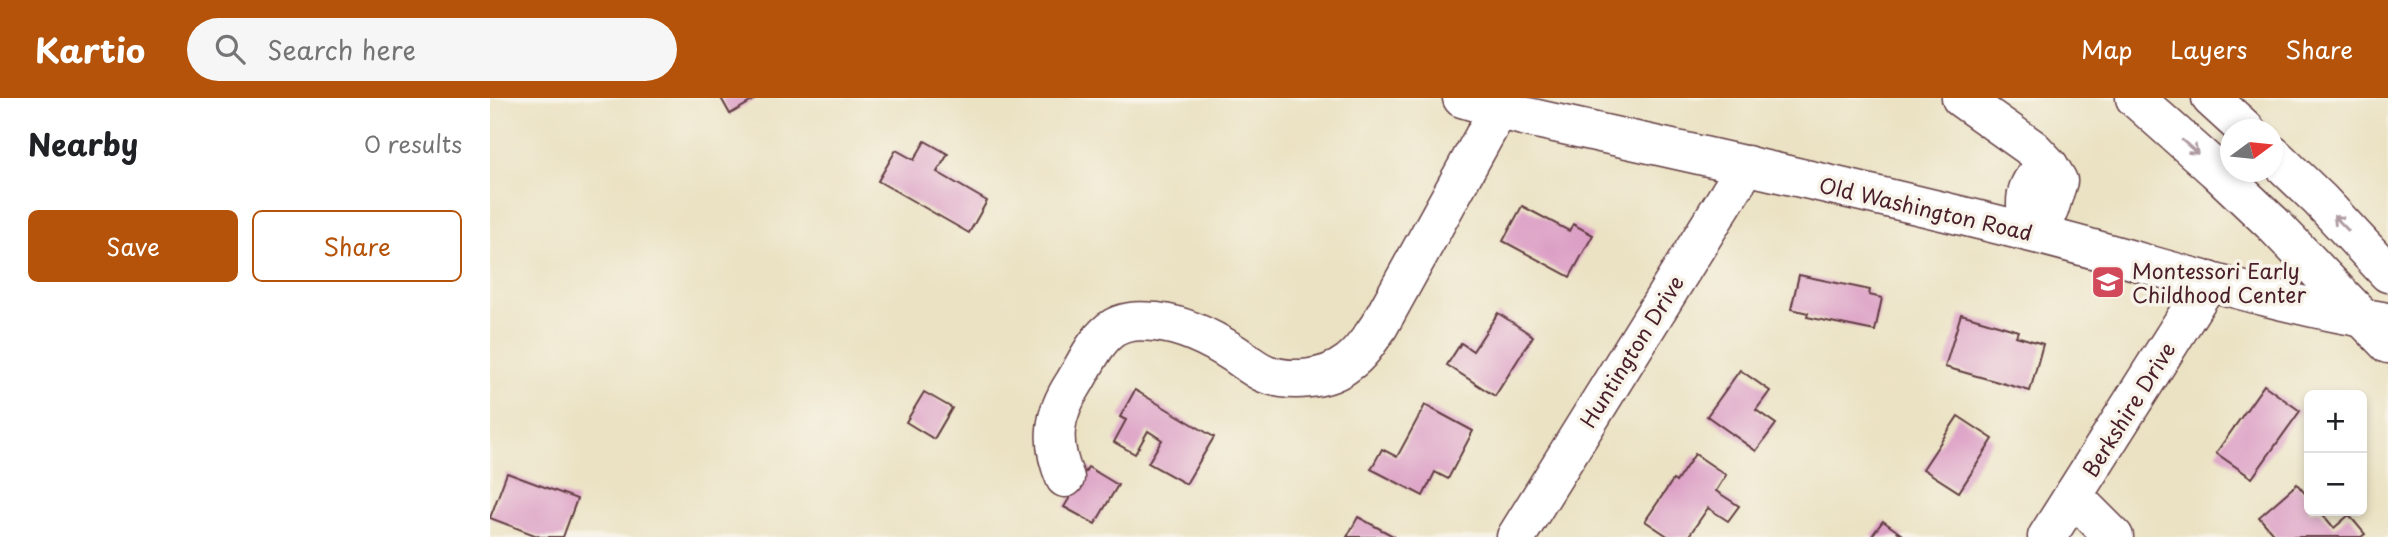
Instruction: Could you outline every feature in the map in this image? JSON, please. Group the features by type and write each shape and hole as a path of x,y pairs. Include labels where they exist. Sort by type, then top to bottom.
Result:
{"street":[{"name":"Old Washington Road","path":"1462,98 1499,109 2029,232 2380,328"},
{"path":"1961,98 2033,149 2049,166 2058,181 2049,210 2029,232"},
{"path":"2135,98 2216,170 2380,328"},
{"path":"2211,98 2234,119"},
{"path":"1065,478 1056,457 1056,430 1063,400 1098,344 1114,328 1136,320 1174,324 1225,348 1266,374 1297,379 1325,376 1348,364 1379,327 1499,109"},
{"name":"Huntington Drive","path":"1516,537 1747,165"},
{"path":"2283,165 2388,273"},
{"name":"Berkshire Drive","path":"2047,537 2209,281"},
{"path":"2073,496 2114,537"}],"building":[{"path":"721,98 757,98 730,114"},
{"path":"925,141 948,154 937,172 987,201 969,233 878,181 896,150 914,160"},
{"path":"1522,206 1569,231 1573,224 1593,235 1570,277 1503,241"},
{"path":"1799,275 1870,290 1869,295 1882,298 1875,331 1807,317 1808,313 1791,309"},
{"path":"1498,313 1533,336 1495,396 1447,365 1461,343 1473,351"},
{"path":"1961,314 2018,331 2016,336 2043,344 2030,391 1945,367"},
{"path":"1740,370 1770,391 1756,410 1776,424 1756,451 1707,416"},
{"path":"2264,385 2300,411 2252,478 2216,453"},
{"path":"1135,390 1214,437 1186,484 1148,463 1162,440 1148,431 1135,454 1114,442 1126,420 1120,417"},
{"path":"924,392 952,408 934,439 906,422"},
{"path":"1425,405 1473,431 1448,479 1435,472 1423,496 1371,469 1382,449 1397,457"},
{"path":"1958,416 1993,439 1959,492 1923,469"},
{"path":"1695,454 1726,475 1716,491 1739,506 1728,521 1708,508 1688,537 1669,537 1645,521"},
{"path":"1088,467 1118,485 1095,524 1064,507"},
{"path":"507,473 577,499 563,537 540,537 490,518"},
{"path":"2297,484 2304,492 2304,516 2324,516 2334,528 2350,516 2365,534 2361,537 2276,537 2259,517"},
{"path":"1358,517 1395,537 1347,537"},
{"path":"1883,521 1905,537 1871,537"}],"place":[{"name":"Montessori Early Childhood Center","path":"2108,282"}]}
